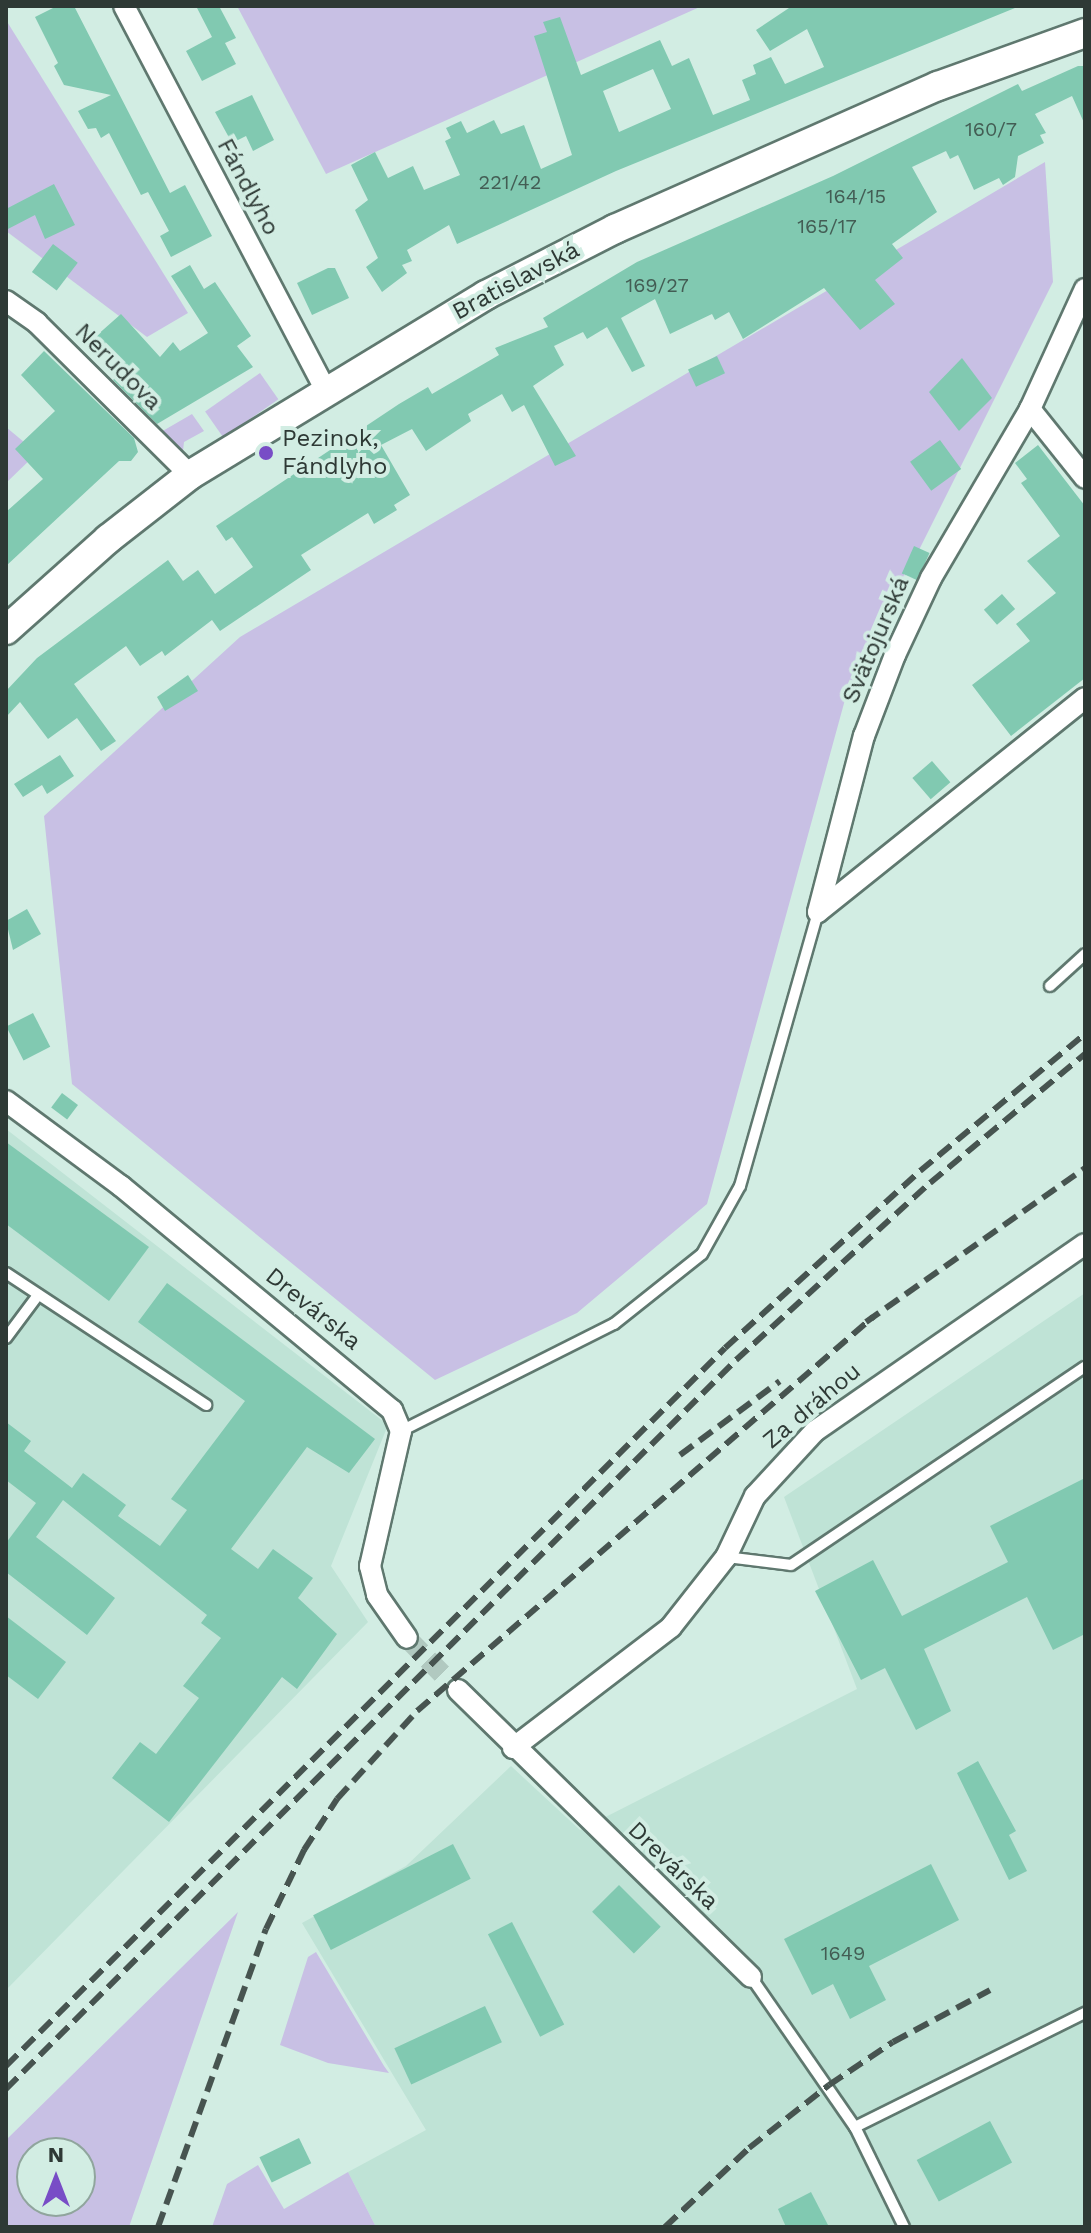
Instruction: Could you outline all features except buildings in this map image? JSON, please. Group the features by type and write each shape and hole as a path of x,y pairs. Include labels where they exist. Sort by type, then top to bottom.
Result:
{"main road":[{"name":"Bratislavská","path":"6,630 108,539 190,475 475,302 615,229 938,86 1085,33"}],"street":[{"name":"Fándlyho","path":"124,6 327,392"},
{"name":"Svätojurská","path":"818,912 864,736 895,655 931,578 1030,409 1085,289"},
{"name":"Nerudova","path":"6,301 37,323 190,475"},
{"path":"1030,409 1085,478"},
{"path":"818,912 1085,698"},
{"name":"Drevárska","path":"6,1101 121,1186 374,1391 392,1410 401,1431"},
{"name":"Za dráhou","path":"513,1748 671,1627 726,1557 755,1496 815,1431 1085,1244"},
{"path":"401,1431 370,1566 377,1595 407,1638"},
{"name":"Drevárska","path":"458,1690 513,1748 751,1977"}],"lane":[{"path":"401,1431 614,1324 702,1254 740,1186 818,912"},
{"path":"1050,986 1085,954"},
{"path":"6,1273 206,1405"},
{"path":"6,1338 38,1295"},
{"path":"726,1557 791,1565 1085,1367"},
{"path":"751,1977 855,2127 904,2227"},
{"path":"855,2127 1085,2013"}],"shaded area":[{"path":"237,6 702,6 326,174"},
{"path":"6,20 188,313 147,337 6,231"},
{"path":"1045,162 1053,282 846,696 707,1204 577,1313 435,1380 72,1084 44,816 240,637"},
{"path":"260,373 278,399 223,438 205,411"},
{"path":"192,414 204,431 184,442 183,451 161,432"},
{"path":"6,427 37,453 6,483"},
{"path":"6,1129 388,1425 331,1566 368,1622 6,1990"},
{"path":"1085,1293 1085,2227 376,2227 348,2172 426,2130 302,1923 406,1866 511,1766 580,1830 857,1689 784,1497"},
{"path":"238,1912 129,2227 6,2227 6,2140"},
{"path":"316,1952 389,2073 328,2063 280,2045 308,1957"},
{"path":"258,2165 284,2209 348,2172 376,2227 212,2227 227,2184"}],"tunnel":[{"path":"407,1638 458,1690"}],"railway":[{"path":"6,2066 725,1348 920,1171 1085,1034"},
{"path":"6,2089 736,1360 930,1183 1085,1054"},
{"path":"866,1322 1085,1168"},
{"path":"158,2227 266,1929 304,1850 337,1799 417,1711 873,1317"},
{"path":"680,1455 780,1381"},
{"path":"665,2227 749,2148 829,2085 893,2042 990,1990"}],"place":[{"name":"Pezinok, Fándlyho","path":"266,453"}]}
